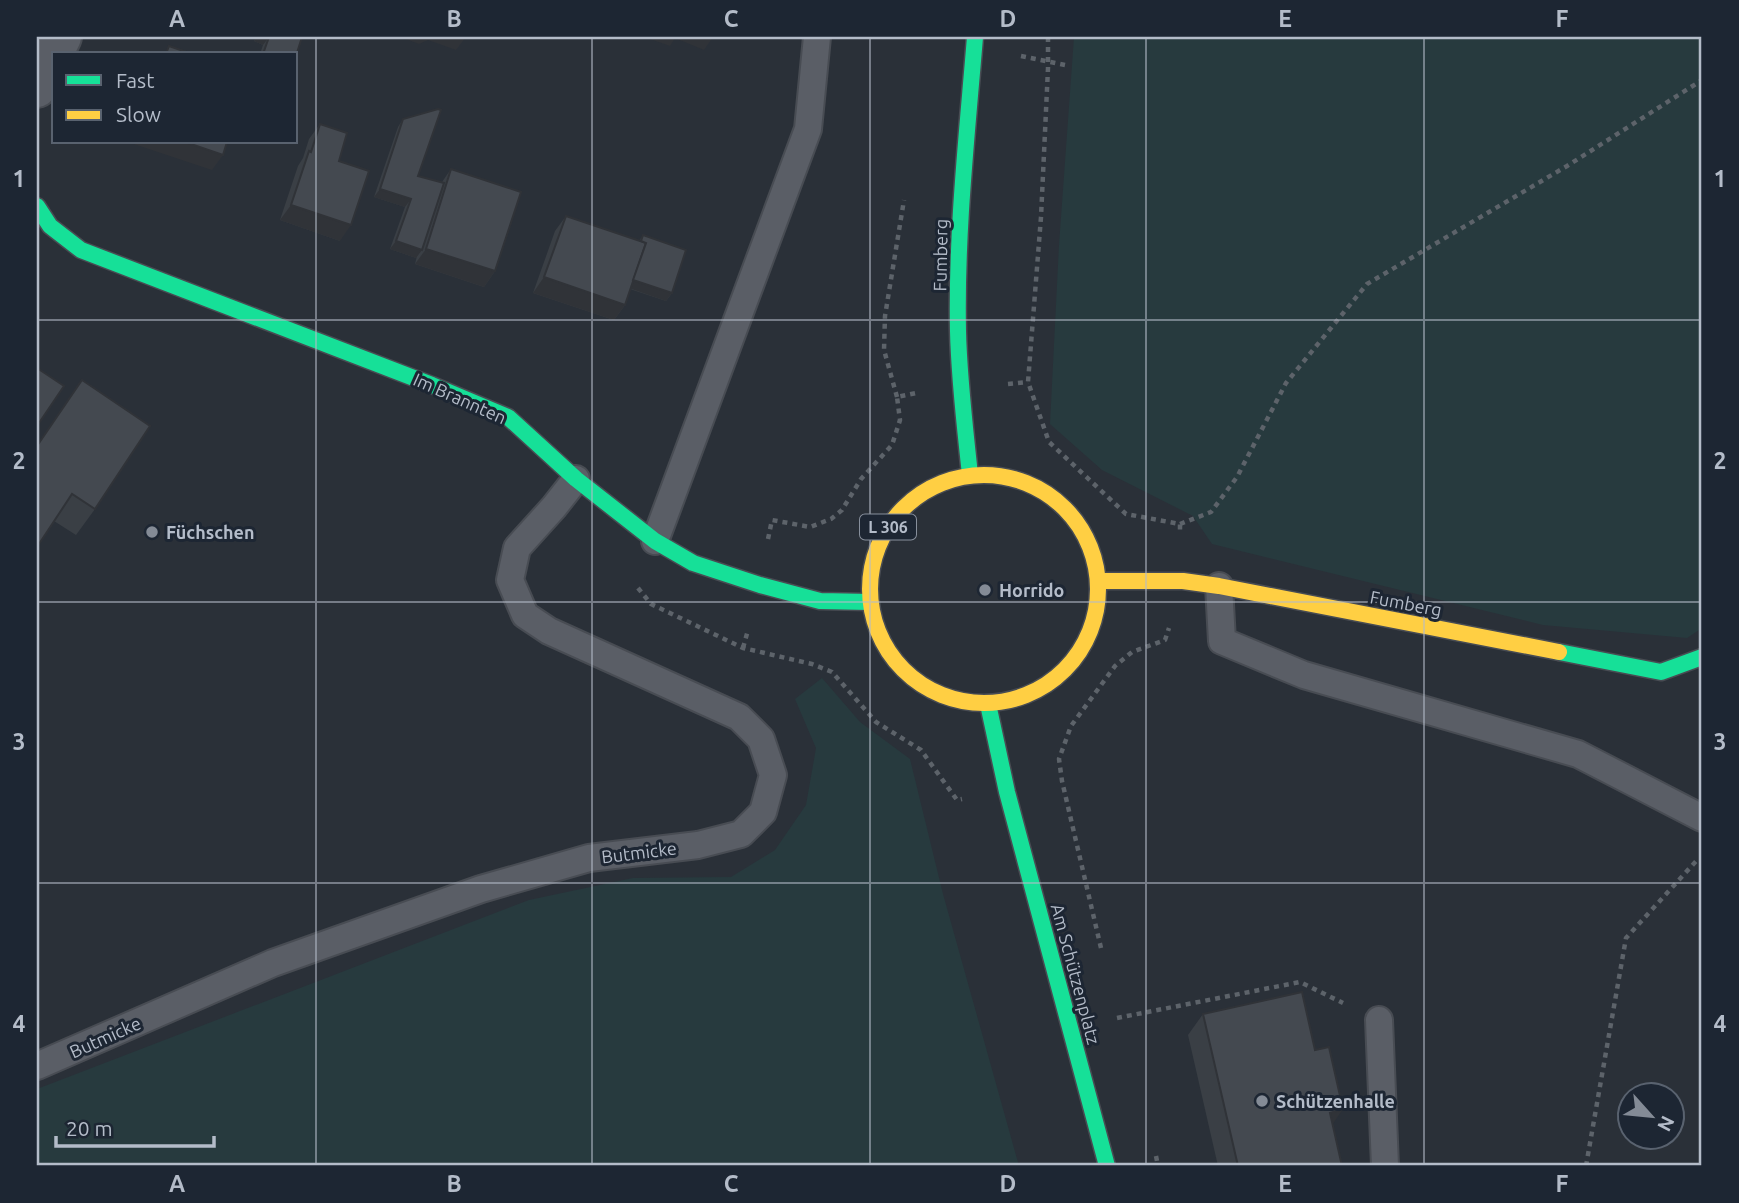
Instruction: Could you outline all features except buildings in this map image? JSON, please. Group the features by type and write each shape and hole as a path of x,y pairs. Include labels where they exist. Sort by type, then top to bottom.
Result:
{"main road":[{"name":"Fumberg","path":"970,475 958,330 961,205 975,37"},
{"name":"Im Brannten","path":"37,206 50,226 81,250 508,417 576,479 655,541 693,563 820,601 870,602"},
{"name":"L 306","path":"970,475 1007,476 1042,489 1070,513 1091,545 1099,581 1095,618 1081,651 1056,678 1024,697 988,704 954,700 923,687 905,672 878,635 870,602 871,566 883,532 905,505 935,484 970,475"},
{"name":"Fumberg","path":"1099,581 1182,581 1219,586 1661,672 1702,657"},
{"name":"Am Schützenplatz","path":"988,704 1007,792 1107,1166"}],"street":[{"path":"37,88 52,57"}],"lane":[{"path":"655,541 808,129 817,37"},
{"name":"Butmicke","path":"37,1066 274,963 481,889 589,858 698,845 741,834 763,812 773,775 761,738 739,717 549,631 525,615 510,580 517,548 576,479"},
{"path":"1219,586 1222,641 1304,675 1578,754 1702,818"},
{"path":"1379,1020 1385,1166"}],"path":[{"path":"1048,37 1041,217 1028,382 1049,442 1126,513 1180,524 1211,512 1237,477 1286,383 1367,284 1567,166 1702,80"},
{"path":"767,542 772,520 810,527 831,519 842,510 861,479 892,445 900,420 897,397 884,350 885,316 904,200"},
{"path":"1007,384 1028,382"},
{"path":"897,397 924,392"},
{"path":"1102,952 1059,759 1071,726 1115,666 1132,652 1165,640 1182,581 1180,524"},
{"path":"750,620 743,648 813,664 832,672 876,722 921,750 957,800 968,798"},
{"path":"1052,784 1062,781"},
{"path":"1586,1166 1626,939 1702,855"},
{"path":"1121,1030 1117,1017 1300,982 1379,1020"},
{"path":"1155,1154 1158,1166"}],"green space":[{"path":"1074,37 1702,37 1702,628 1687,638 1543,625 1212,544 1193,516 1102,470 1050,424"},
{"path":"822,678 860,722 910,759 943,894 1019,1166 37,1166 37,1089 529,900 633,878 731,877 775,850 806,805 816,748 795,699"}],"traffic: fast":[{"path":"970,475 962,403 958,294 963,184 975,37"},
{"path":"37,206 50,226 81,250 432,385 508,417 576,479 655,541 693,563 820,601 870,602"},
{"path":"1559,652 1661,672 1702,657"},
{"path":"988,704 1007,792 1107,1166"}],"traffic: slow":[{"path":"973,475 995,475 1038,488 1065,508 1085,535 1096,567 1098,589 1096,611 1085,643 1065,670 1038,690 1017,698 995,703 973,703 930,690 903,670 883,643 875,622 870,600 870,578 883,535 903,508 930,488 951,480 973,475"},
{"path":"1099,581 1183,581 1219,586 1559,652"}],"place":[{"name":"Füchschen","path":"152,532"},
{"name":"Horrido","path":"985,590"},
{"name":"Schützenhalle","path":"1262,1101"}]}
